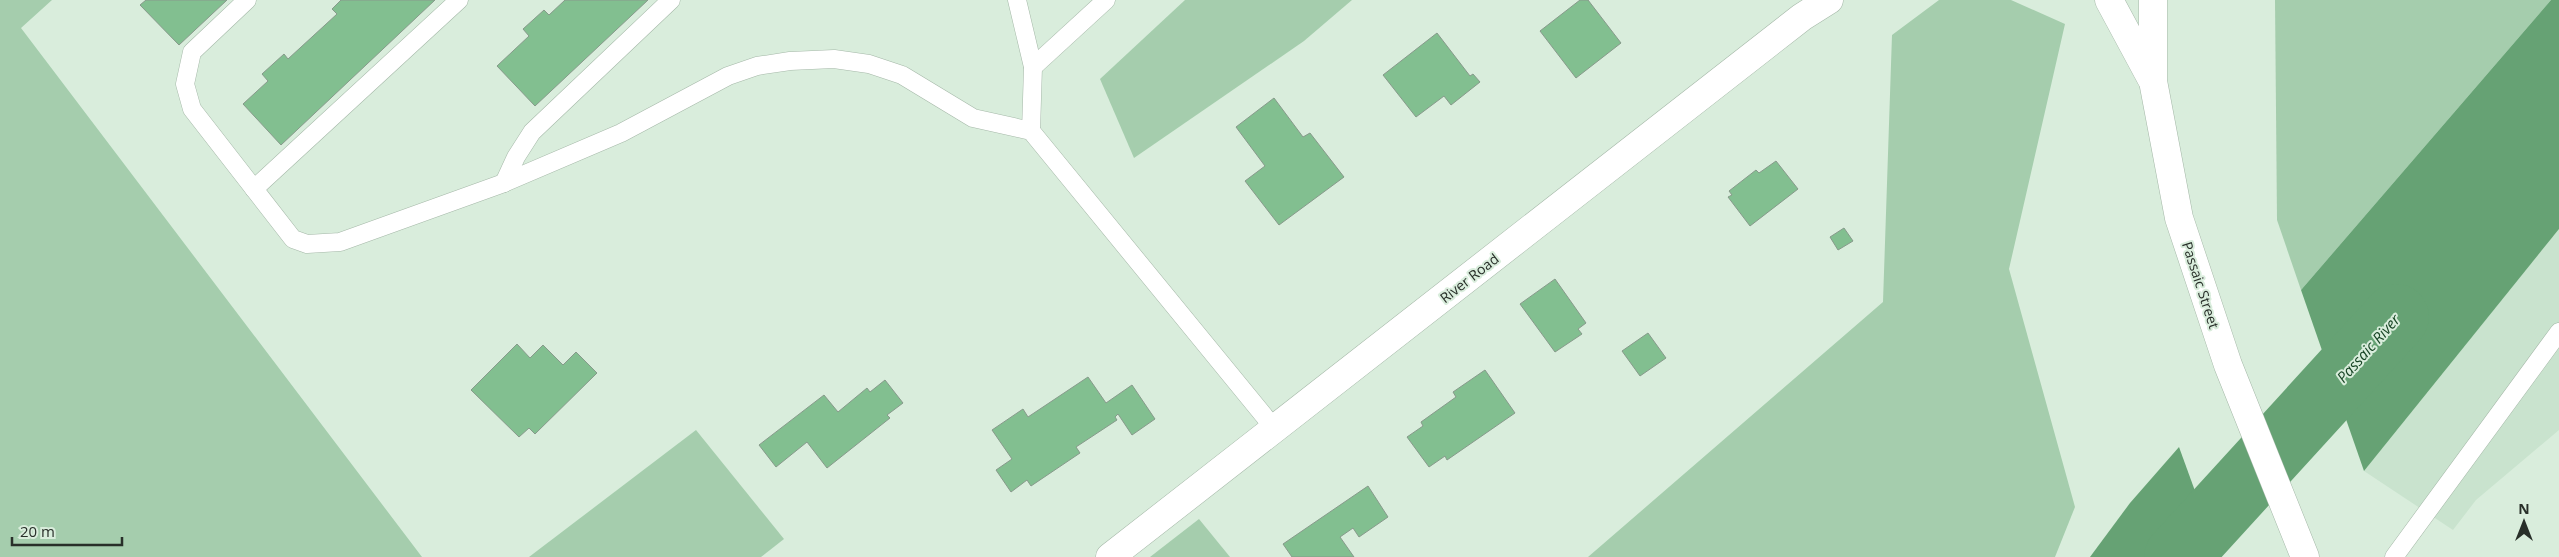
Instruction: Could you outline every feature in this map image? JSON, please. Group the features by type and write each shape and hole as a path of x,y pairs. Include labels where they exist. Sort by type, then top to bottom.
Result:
{"street":[{"name":"River Road","path":"1110,557 1802,17 1829,0"},
{"path":"2109,0 2153,81"},
{"name":"Passaic Street","path":"2153,0 2153,81 2180,218 2228,365 2303,553"}],"lane":[{"path":"247,0 192,52 185,84 192,109 293,239 307,244 340,242 504,183 621,133 728,76 757,66 782,62 834,59 869,64 902,75 973,118 1032,131 1274,428"},
{"path":"254,189 459,0"},
{"path":"504,183 516,157 532,132 671,0"},
{"path":"1017,0 1033,67 1032,131"},
{"path":"1033,67 1106,0"},
{"path":"2394,557 2559,332"}],"shaded area":[{"path":"0,0 52,0 21,28 422,557 0,557"},
{"path":"1185,0 1352,0 1304,41 1134,158 1100,79"},
{"path":"1939,0 2011,0 2065,24 2009,269 2075,507 2055,557 1588,557 1883,302 1892,35"},
{"path":"2275,0 2551,0 2301,290 2277,220"},
{"path":"2559,229 2559,430 2476,500 2453,530 2364,471"},
{"path":"696,430 784,539 761,557 529,557"},
{"path":"1199,519 1230,557 1150,557"}],"water":[{"path":"2551,0 2559,0 2559,229 2364,471 2301,290"},
{"path":"2179,447 2219,557 2090,557 2130,503"}],"building":[{"path":"146,0 227,0 179,45 140,5"},
{"path":"341,0 435,0 281,145 243,104 268,81 262,74 284,54 288,59 337,14 332,9"},
{"path":"565,0 648,0 535,106 497,66 529,36 523,29 544,10 549,15"},
{"path":"1580,0 1588,0 1621,43 1576,78 1540,31"},
{"path":"1437,33 1470,76 1473,74 1480,82 1451,105 1444,96 1416,117 1383,75"},
{"path":"1274,98 1303,137 1310,133 1344,177 1279,225 1245,181 1265,166 1236,127"},
{"path":"1776,161 1798,189 1750,226 1728,197 1732,195 1729,191 1756,170 1759,173"},
{"path":"1844,228 1853,241 1838,250 1830,237"},
{"path":"1555,279 1586,323 1578,329 1582,334 1555,352 1520,304"},
{"path":"1648,333 1666,358 1640,376 1622,351"},
{"path":"517,344 530,358 543,345 563,365 576,352 597,373 535,434 529,428 519,437 471,390"},
{"path":"1485,370 1515,413 1447,460 1445,456 1429,467 1407,437 1423,426 1421,422 1456,397 1453,392"},
{"path":"1088,377 1106,403 1132,385 1155,419 1132,435 1118,414 1115,417 1117,420 1076,447 1080,453 1031,486 1027,480 1011,492 996,470 1012,459 992,430 1023,409 1028,417"},
{"path":"885,380 903,403 887,415 890,418 827,468 807,442 776,467 759,445 824,395 838,412 867,388 870,392"},
{"path":"1368,486 1388,517 1359,537 1353,528 1340,537 1354,557 1292,557 1283,544"}],"waterway":[{"name":"Passaic River","path":"2177,557 2396,317"}]}
